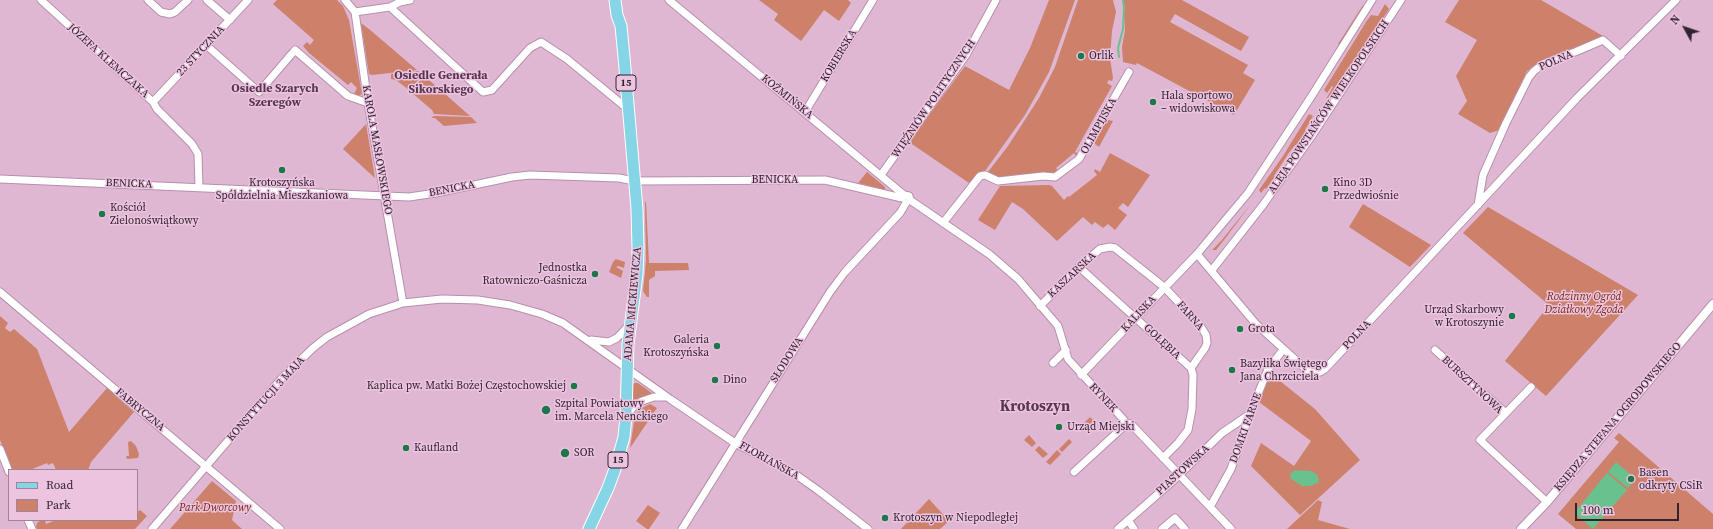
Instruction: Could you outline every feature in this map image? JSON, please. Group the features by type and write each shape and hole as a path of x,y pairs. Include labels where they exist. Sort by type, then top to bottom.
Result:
{"main road":[{"name":"ADAMA MICKIEWICZA","path":"616,0 617,15 621,26"},
{"name":"ADAMA MICKIEWICZA","path":"589,529 604,499 615,469 624,437 627,369 638,248 629,110 621,26 623,13 622,0"}],"street":[{"name":"JÓZEFA KLEMCZAKA","path":"41,0 153,102 156,110 192,144 198,154 199,187"},
{"path":"148,0 161,12 170,14 176,12 188,0"},
{"path":"207,0 230,20"},
{"name":"23 STYCZNIA","path":"153,102 248,0"},
{"path":"345,0 355,12 390,7 400,2 410,0"},
{"name":"KOŹMIŃSKA","path":"668,0 881,175 906,199 1001,263 1018,279 1058,326 1066,350"},
{"name":"KOBIERSKA","path":"805,112 873,0"},
{"name":"WIĘŹNIÓW POLITYCZNYCH","path":"881,175 966,55 996,0"},
{"name":"ALEJA POWSTAŃCÓW WIELKOPOLSKICH","path":"1198,254 1244,198 1276,152 1372,0"},
{"name":"ALEJA POWSTAŃCÓW WIELKOPOLSKICH","path":"1212,270 1263,205 1312,137 1401,0"},
{"name":"POLNA","path":"1198,254 1256,324 1283,350 1308,371 1314,373 1325,369 1577,98 1676,0"},
{"path":"390,7 483,92 492,90 530,48 542,42 567,59 629,110"},
{"name":"KAROLA MASŁOWSKIEGO","path":"355,12 368,103 403,303"},
{"name":"POLNA","path":"1478,205 1483,175 1506,123 1534,71 1543,64 1603,40 1621,56"},
{"path":"206,45 259,92 295,50 348,96 368,103"},
{"name":"OLIMPIJSKA","path":"945,224 980,176 985,175 998,181 1055,176 1079,159 1129,72"},
{"name":"BENICKA","path":"0,178 409,197 436,193 495,180 530,175 619,178 634,181 825,180 906,199"},
{"name":"SŁODOWA","path":"682,529 830,292 845,272 900,213 906,199"},
{"name":"KASZARSKA","path":"1040,306 1079,267 1100,249 1110,247 1115,248 1164,287"},
{"name":"KALISKA","path":"1081,375 1164,287 1198,254"},
{"name":"GOŁĘBIA","path":"1079,267 1191,368"},
{"name":"FARNA","path":"1164,287 1200,325 1206,335 1207,343 1205,348 1191,368"},
{"name":"FABRYCZNA","path":"0,292 280,529"},
{"name":"KONSTYTUCJI 3 MAJA","path":"152,529 282,378 326,337 369,314 403,303 442,299 464,299 510,305 542,314 563,323 627,369"},
{"name":"KSIĘDZA STEFANA OGRODOWSKIEGO","path":"1521,529 1547,502 1713,304"},
{"name":"KONSTYTUCJI 3 MAJA","path":"588,340 609,342 617,338 631,322"},
{"path":"1053,363 1066,350"},
{"name":"RYNEK","path":"1066,350 1068,360 1124,420 1125,423 1122,428 1074,472"},
{"name":"DOMKI FARNE","path":"1210,507 1232,469 1250,414 1268,369 1283,350"},
{"name":"BURSZTYNOWA","path":"1435,350 1506,413 1480,440 1547,502"},
{"path":"1163,458 1188,430 1192,409 1193,375 1191,368"},
{"name":"FLORIAŃSKA","path":"627,369 735,443 795,474 868,529"},
{"path":"1506,413 1530,387"},
{"path":"626,416 634,405 642,400 654,397 667,397"},
{"name":"PIASTOWSKA","path":"1118,529 1222,433 1250,414"},
{"path":"1125,423 1131,424 1231,529"},
{"path":"0,449 8,469"},
{"path":"1162,529 1175,518 1185,529"},
{"path":"1128,520 1134,529"}],"green space":[{"path":"277,0 337,0 343,6 349,20 362,94 358,96 354,94 357,88 351,82 348,85 309,53 303,46 307,42 310,45 314,40 273,4"},
{"path":"759,0 848,0 851,3 839,21 824,10 801,41 774,20 778,14"},
{"path":"1049,0 1075,0 1049,72 1025,115 985,171 978,173 969,183 909,142 965,66 1009,90 1030,48"},
{"path":"1078,0 1113,0 1116,12 1112,31 1110,58 1113,78 1112,81 1109,80 1107,83 1112,86 1075,152 1080,154 1077,157 1074,153 1056,168 1059,172 997,178 988,172 1008,146 1039,98 1055,67"},
{"path":"1123,0 1182,0 1249,37 1241,51 1175,14 1170,22 1248,65 1243,73 1255,80 1234,115 1137,63 1136,65 1123,62 1122,47 1125,30"},
{"path":"1459,0 1541,0 1603,36 1544,60 1527,71 1500,130 1490,133 1458,114 1467,101 1456,76 1477,40 1445,22"},
{"path":"1385,4 1389,9 1333,95 1326,99 1333,87 1332,86 1327,93 1324,90 1366,22 1371,15 1378,16"},
{"path":"1363,5 1363,8 1341,44 1338,44"},
{"path":"361,23 417,70 372,75 369,74"},
{"path":"418,71 423,75 409,90 396,80 391,79 391,74"},
{"path":"424,76 470,116 434,114 432,110 411,92"},
{"path":"1323,108 1323,115 1279,178 1277,177 1300,145 1295,145 1274,176 1275,177 1261,193 1259,190 1283,156 1309,114 1313,116 1305,130 1307,134"},
{"path":"434,116 471,117 477,123 444,126 435,118 431,118"},
{"path":"1108,120 1113,121 1099,147 1095,144 1094,139 1103,124"},
{"path":"366,124 375,178 343,149"},
{"path":"1110,153 1150,175 1128,207 1123,203 1118,208 1127,215 1115,230 1108,224 1103,228 1095,222 1092,225 1083,217 1057,241 1023,209 1012,202 995,230 978,220 1000,186 1049,185 1052,186 1064,200 1097,175 1094,171 1095,169 1100,172"},
{"path":"867,172 885,187 885,190 858,183"},
{"path":"646,201 649,263 688,263 689,270 655,271 655,276 649,280 649,297 647,297 643,291 646,261"},
{"path":"1251,204 1216,250 1212,250 1221,241"},
{"path":"1363,204 1431,245 1410,267 1349,227"},
{"name":"Rodzinny Ogród Działkowy Zgoda","path":"1488,207 1638,295 1546,396 1505,361 1549,305 1463,233"},
{"path":"616,259 625,262 624,268 618,266 616,267 623,271 621,278 609,272 613,262"},
{"path":"0,316 8,323 5,328 10,332 14,329 37,349 69,432 107,388 134,412 91,462 88,469 56,469 53,463 48,465 47,463 32,469 12,469 0,440"},
{"path":"1270,373 1315,409 1360,460 1300,515 1251,466 1261,443 1294,466 1311,441 1259,402"},
{"path":"634,383 638,383 653,394 639,399 632,404 632,386"},
{"path":"650,404 657,408 630,448 635,416 640,409"},
{"path":"1090,417 1094,421 1083,432 1079,428"},
{"name":"Basen odkryty CSiR","path":"1619,433 1713,514 1713,529 1576,529 1558,514 1619,442 1614,438"},
{"path":"1029,435 1036,443 1032,447 1024,440"},
{"path":"1069,439 1072,442 1062,452 1059,449"},
{"path":"131,441 136,446 139,454 138,458 127,459 126,456 129,456 128,442"},
{"path":"1039,446 1048,454 1043,458 1035,450"},
{"path":"1057,450 1061,454 1050,465 1046,462"},
{"name":"Park Dworcowy","path":"212,481 236,501 232,520 242,529 170,529"},
{"path":"929,499 949,521 940,529 901,529"},
{"path":"1318,500 1322,502 1318,520 1350,529 1287,529"},
{"path":"648,505 660,513 649,529 647,529 636,521"},
{"path":"140,510 147,516 135,529 37,529 36,527 37,523 40,521 45,521 46,524 54,521 138,521 138,511"}],"shaded area":[{"path":"1616,462 1636,479 1628,488 1608,472"},
{"path":"1295,470 1311,471 1318,476 1319,482 1311,486 1302,486 1291,479 1290,474"},
{"path":"1607,473 1627,490 1593,529 1574,513"}],"waterway":[{"path":"1119,57 1118,48 1123,29 1123,0"}],"place":[{"name":"Orlik","path":"1081,56"},
{"name":"Hala sportowo – widowiskowa","path":"1153,102"},
{"name":"Krotoszyńska Spółdzielnia Mieszkaniowa","path":"282,170"},
{"name":"Kino 3D Przedwiośnie","path":"1325,189"},
{"name":"Kościół Zielonoświątkowy","path":"102,214"},
{"name":"Jednostka Ratowniczo-Gaśnicza","path":"595,274"},
{"name":"Urząd Skarbowy w Krotoszynie","path":"1512,316"},
{"name":"Grota","path":"1240,329"},
{"name":"Galeria Krotoszyńska","path":"717,346"},
{"name":"Bazylika Świętego Jana Chrzciciela","path":"1232,370"},
{"name":"Dino","path":"715,380"},
{"name":"Kaplica pw. Matki Bożej Częstochowskiej","path":"574,386"},
{"name":"Szpital Powiatowy im. Marcela Nenckiego","path":"546,410"},
{"name":"Urząd Miejski","path":"1059,427"},
{"name":"Kaufland","path":"406,448"},
{"name":"SOR","path":"565,453"},
{"name":"Basen odkryty CSiR","path":"1631,479"},
{"name":"Krotoszyn w Niepodległej","path":"885,518"}],"district":[{"name":"Osiedle Generała Sikorskiego","path":"441,83"},
{"name":"Osiedle Szarych Szeregów","path":"275,96"},
{"name":"Krotoszyn","path":"1035,407"}]}
